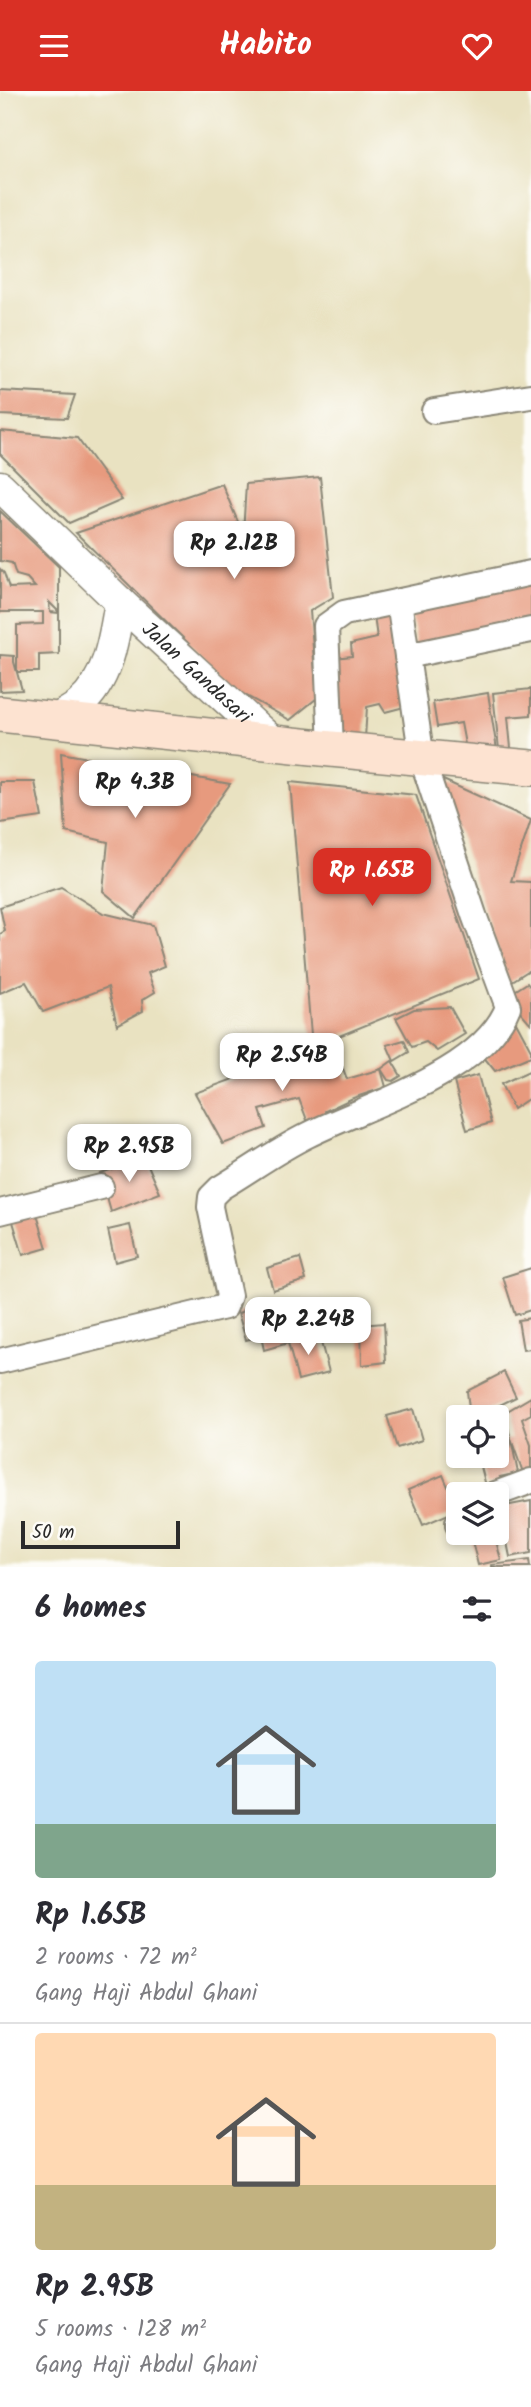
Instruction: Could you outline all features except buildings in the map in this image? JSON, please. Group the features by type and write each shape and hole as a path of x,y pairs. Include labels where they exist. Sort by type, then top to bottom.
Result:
{"main road":[{"path":"0,714 331,750 531,768"}],"street":[{"path":"434,411 531,396"},
{"name":"Jalan Gandasari","path":"0,486 120,602 275,744"},
{"path":"331,750 326,626 344,613 531,573"},
{"path":"0,1361 225,1307 229,1296 210,1207 211,1197 220,1188 306,1135 368,1109 451,1068 494,1031 505,1015 508,1007 422,759 399,601"},
{"name":"Jalan Gandasari","path":"57,719 80,704 95,686 108,657 120,602"},
{"path":"407,656 531,630"},
{"path":"0,1212 102,1187"},
{"path":"509,1489 531,1481"}]}
